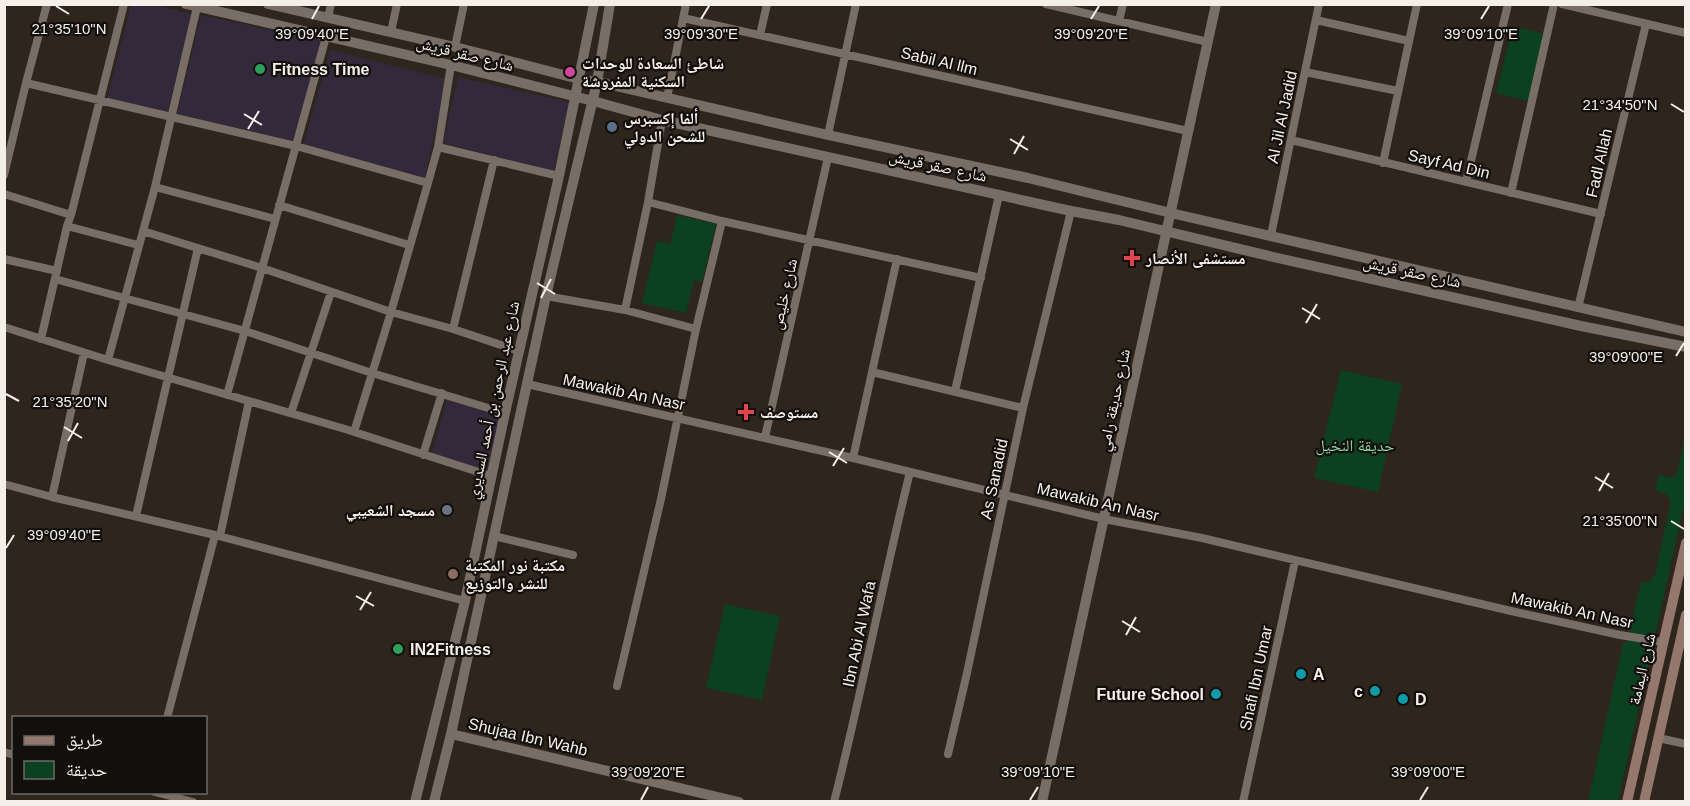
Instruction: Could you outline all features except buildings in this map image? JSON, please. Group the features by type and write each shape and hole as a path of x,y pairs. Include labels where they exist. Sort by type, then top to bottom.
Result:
{"main road":[{"name":"شارع اليمامة","path":"1627,801 1686,543"},
{"name":"شارع اليمامة","path":"1644,801 1686,615"}],"street":[{"path":"4,175 47,4"},
{"path":"41,339 67,226 124,4"},
{"name":"شارع صقر قريش","path":"186,4 451,65 662,120 1686,347"},
{"name":"شارع صقر قريش","path":"268,4 455,47 579,79 1029,178 1686,332"},
{"path":"328,18 331,4"},
{"path":"391,33 397,4"},
{"path":"455,47 464,4"},
{"name":"شارع عبد الرحمن بن أحمد السديري","path":"434,801 451,734 546,296 593,101 610,4"},
{"path":"667,98 686,4"},
{"path":"760,35 767,4"},
{"path":"828,135 856,4"},
{"path":"1046,4 1208,42"},
{"path":"1119,21 1123,4"},
{"name":"شارع حديقة رامي","path":"1042,801 1216,4"},
{"name":"Al Jil Al Jadid","path":"1271,235 1319,4"},
{"path":"1383,163 1417,4"},
{"path":"1466,182 1508,4"},
{"path":"1511,193 1554,4"},
{"path":"1562,4 1686,33"},
{"name":"شارع عبد الرحمن بن أحمد السديري","path":"415,801 465,601 576,97 593,5"},
{"path":"108,360 155,187 197,7"},
{"name":"Sabil Al llm","path":"683,18 1188,130"},
{"path":"1316,20 1409,41"},
{"name":"Fadl Allah","path":"1578,308 1646,24"},
{"path":"359,44 362,26"},
{"path":"227,395 326,37"},
{"path":"354,432 438,147 451,65"},
{"path":"1305,72 1398,91"},
{"path":"26,82 296,146 428,183"},
{"path":"625,310 648,202 662,120"},
{"name":"Sayf Ad Din","path":"1291,140 1601,214"},
{"path":"438,147 559,176"},
{"name":"شارع خليص","path":"765,437 828,157"},
{"path":"453,329 494,160"},
{"path":"155,187 275,219"},
{"path":"4,194 71,215"},
{"path":"955,391 999,195"},
{"path":"648,202 722,221 981,278"},
{"path":"279,205 409,245"},
{"name":"As Sanadid","path":"948,754 1023,408 1071,211"},
{"path":"617,686 722,221"},
{"path":"67,226 138,244"},
{"path":"143,231 519,351"},
{"path":"136,516 198,248"},
{"path":"4,259 505,413"},
{"path":"853,458 897,259"},
{"path":"291,413 331,292"},
{"path":"546,296 625,310 696,329"},
{"path":"1629,336 1637,326 1631,320"},
{"path":"1648,340 1643,333 1644,328 1650,324"},
{"path":"4,327 84,353 354,432 491,476"},
{"path":"52,497 84,353"},
{"path":"872,372 1023,408"},
{"name":"Mawakib An Nasr","path":"527,384 765,437 1104,519 1202,538 1598,630 1663,642"},
{"path":"423,455 442,393"},
{"path":"166,716 217,536 249,401"},
{"name":"Ibn Abi Al Wafa","path":"834,801 910,472"},
{"path":"4,484 217,536 465,601"},
{"path":"494,536 573,555"},
{"name":"Shafi Ibn Umar","path":"1243,801 1295,561"},
{"name":"Shujaa Ibn Wahb","path":"451,734 739,801"},
{"path":"1658,738 1686,744"},
{"path":"163,794 193,801"}],"shaded area":[{"path":"131,5 155,5 193,14 167,114 107,99"},
{"path":"201,15 322,41 295,141 177,114"},
{"path":"330,50 446,79 425,179 303,146"},
{"path":"458,77 569,102 554,171 443,143"},
{"path":"447,400 502,415 490,471 431,455"}],"green space":[{"path":"1513,26 1545,34 1529,101 1496,93"},
{"path":"677,215 716,224 702,282 694,280 686,313 642,303 657,241 670,244"},
{"name":"حديقة النخيل","path":"1341,370 1402,384 1378,492 1314,478"},
{"path":"1685,434 1685,501 1618,801 1588,802 1623,643 1627,643 1641,582 1648,583 1655,575 1671,501 1666,494 1655,490 1659,475 1671,478 1677,474"},
{"path":"725,604 780,616 762,700 706,688"}],"place":[{"name":"Fitness Time","path":"260,69"},
{"name":"شاطئ السعادة للوحدات السكنية المفروشة","path":"570,72"},
{"name":"ألفا إكسبرس للشحن الدولي","path":"612,127"},
{"name":"مستشفى الأنصار","path":"1132,258"},
{"name":"مستوصف","path":"746,412"},
{"name":"مسجد الشعيبي","path":"447,510"},
{"name":"مكتبة نور المكتبة للنشر والتوزيع","path":"453,574"},
{"name":"IN2Fitness","path":"398,649"},
{"name":"A","path":"1301,674"},
{"name":"c","path":"1375,691"},
{"name":"Future School","path":"1216,694"},
{"name":"D","path":"1403,699"}]}
